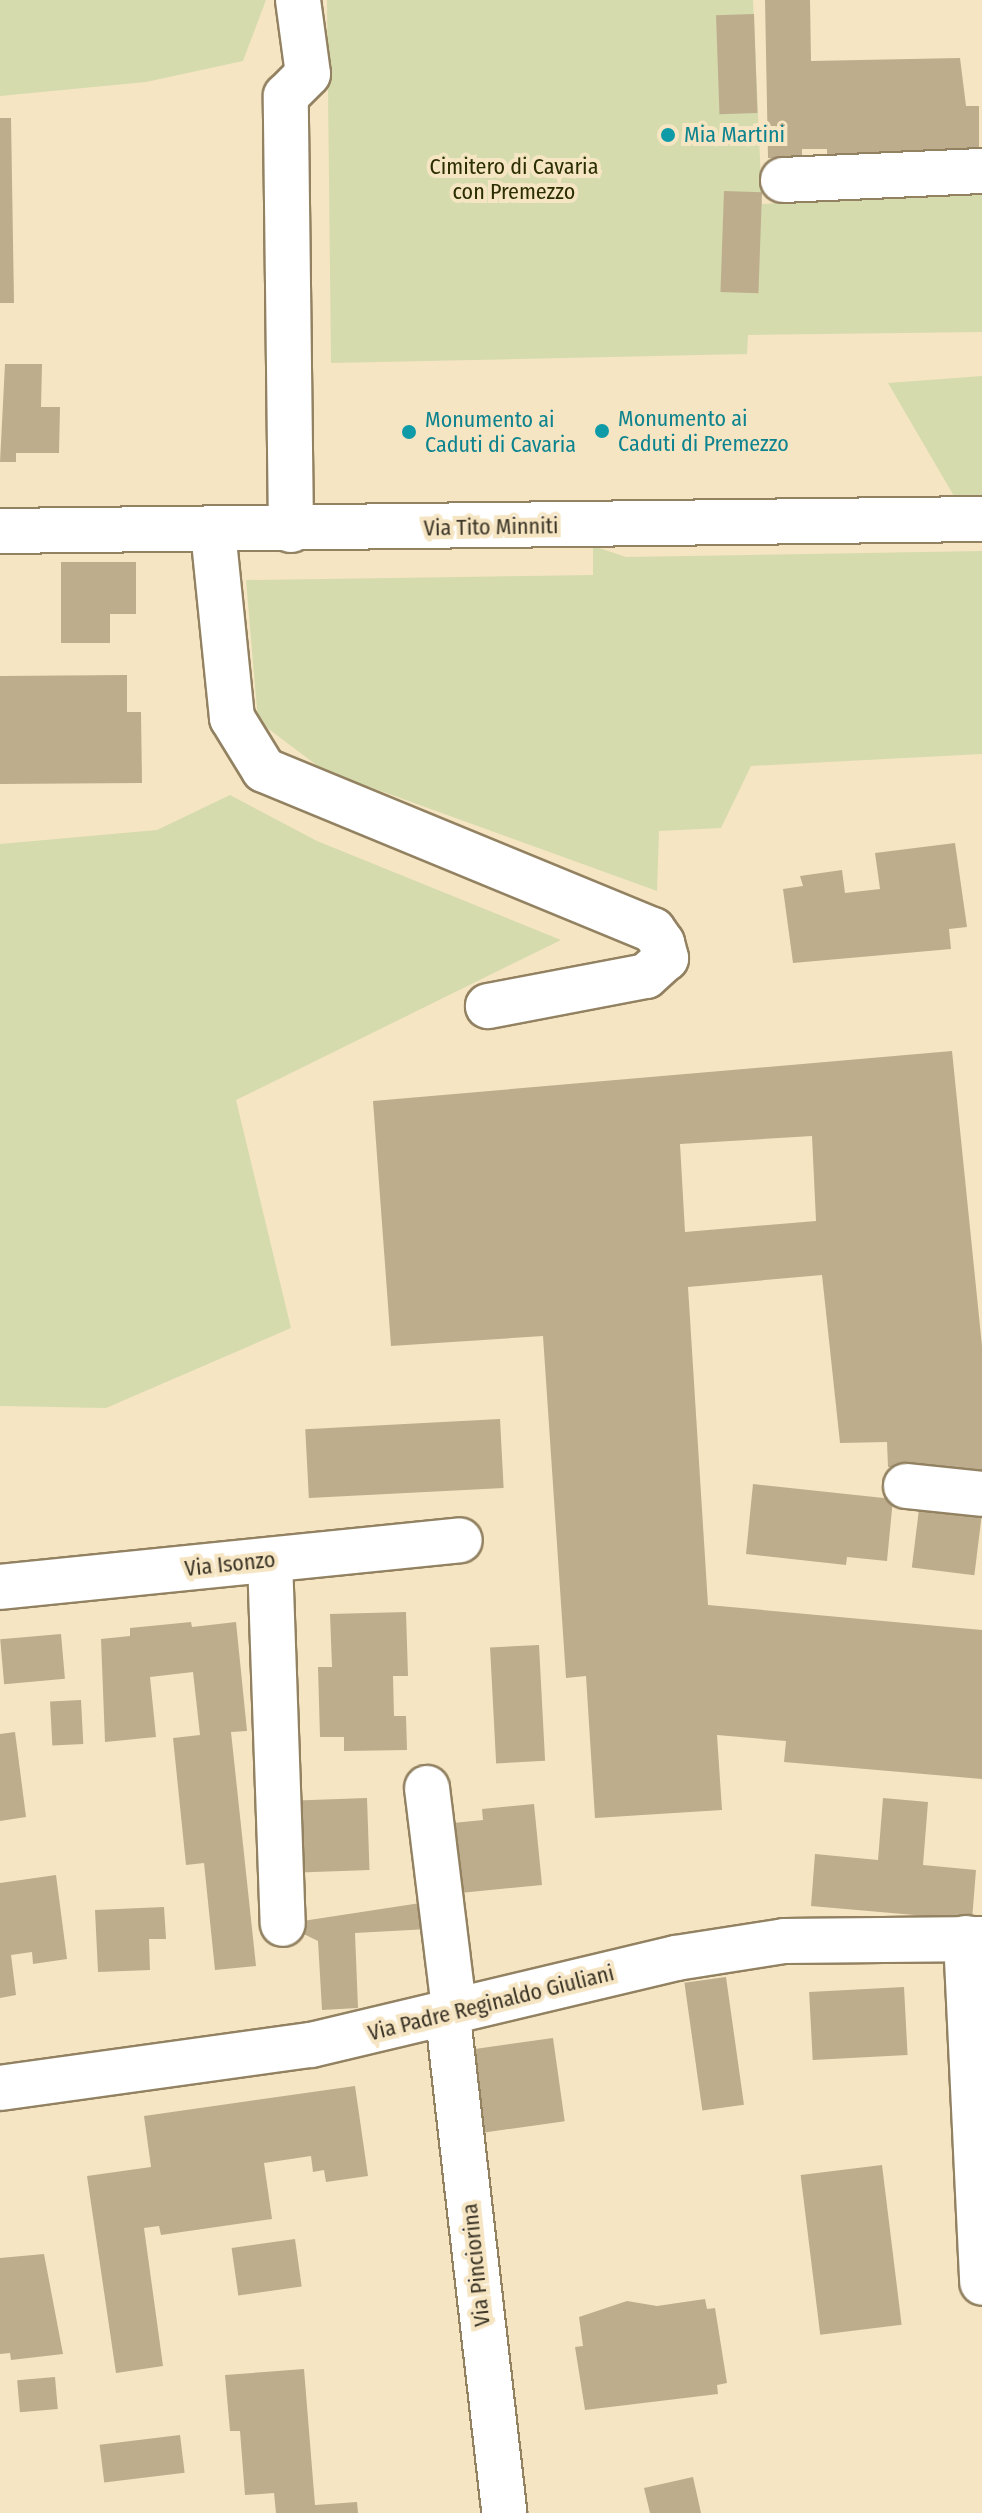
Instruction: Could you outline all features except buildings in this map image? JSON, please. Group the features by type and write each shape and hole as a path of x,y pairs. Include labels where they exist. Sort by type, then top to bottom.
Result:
{"street":[{"path":"291,530 286,96 308,74 298,0"},
{"path":"783,180 982,171"},
{"name":"Via Tito Minniti","path":"0,531 213,531 982,519"},
{"path":"213,531 232,718 264,770 653,930 662,943 666,958 646,976 488,1006"},
{"path":"906,1486 982,1494"},
{"name":"Via Isonzo","path":"0,1587 460,1540"},
{"path":"270,1560 283,1924"},
{"name":"Via Pinciorina","path":"427,1788 504,2513"},
{"path":"974,1939 982,2283"},
{"name":"Via Padre Reginaldo Giuliani","path":"0,2088 311,2045 452,2016 676,1958 784,1941 974,1939"}],"green space":[{"path":"0,0 266,0 243,61 146,82 0,96"},
{"name":"Cimitero di Cavaria con Premezzo","path":"327,0 753,0 762,204 982,193 982,332 748,335 747,354 331,363"},
{"path":"982,376 982,502 958,503 888,383"},
{"path":"593,546 626,557 982,551 982,754 751,766 721,828 659,831 657,891 323,770 258,721 246,580 593,575"},
{"path":"230,795 317,841 561,940 236,1100 291,1328 106,1408 0,1406 0,844 157,830"}],"place":[{"name":"Mia Martini","path":"668,135"},
{"name":"Monumento ai Caduti di Premezzo","path":"602,431"},
{"name":"Monumento ai Caduti di Cavaria","path":"409,432"}]}
